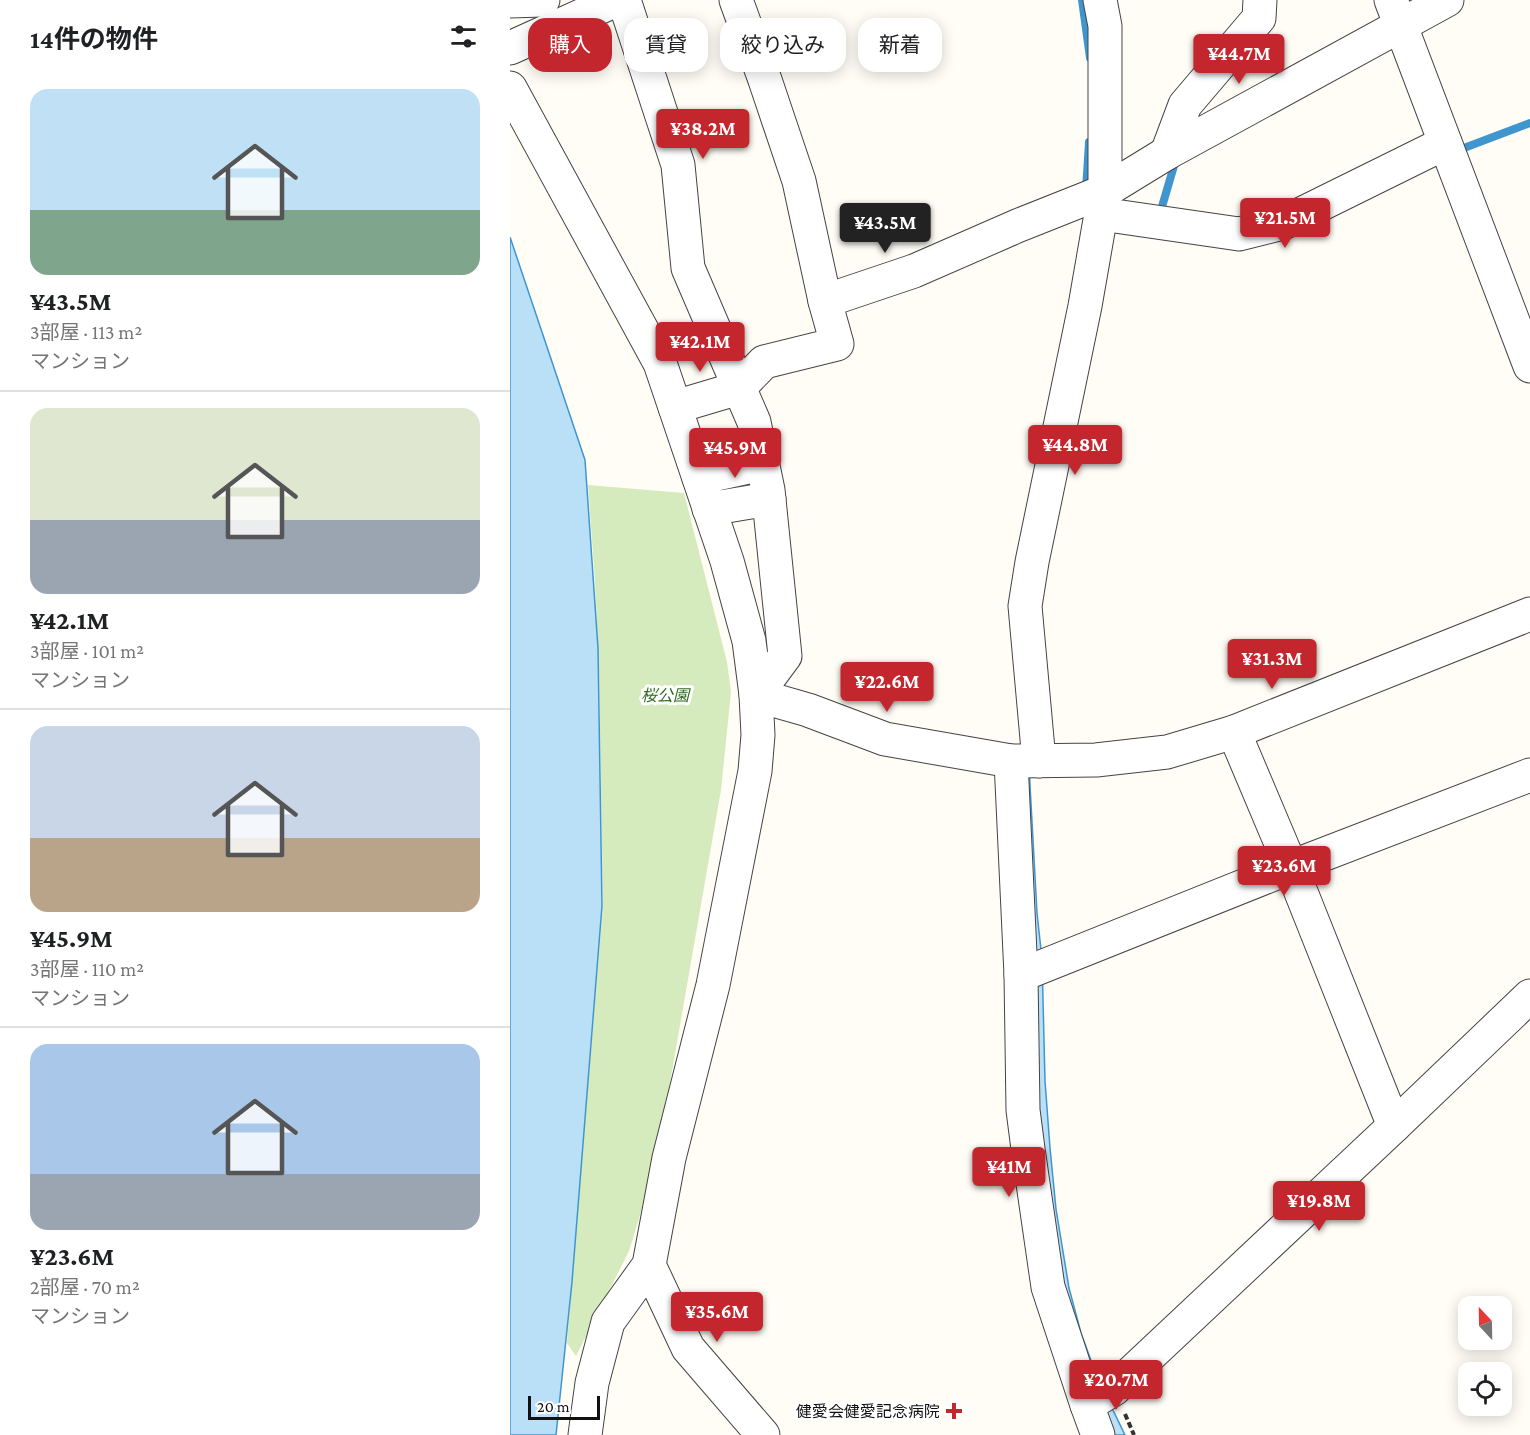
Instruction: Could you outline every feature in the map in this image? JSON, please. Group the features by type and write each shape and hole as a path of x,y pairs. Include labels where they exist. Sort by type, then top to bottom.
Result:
{"street":[{"path":"510,1 543,0"},
{"path":"510,48 616,0"},
{"path":"624,0 678,165 688,268 754,422 769,499 785,656 756,695"},
{"path":"675,406 739,388 764,362 837,344 825,301 799,181 736,0"},
{"path":"1093,1420 1046,1275 1023,1110 1021,975 1025,606 1103,202 1105,27 1100,0"},
{"path":"1167,153 1185,105 1259,18 1260,0"},
{"path":"825,301 914,271 1017,226 1103,202 1167,153 1396,13 1447,0"},
{"path":"1396,13 1530,366"},
{"path":"510,88 660,363 727,561 749,641 756,695 758,735 753,782 713,985 669,1158 649,1265 608,1322 592,1383 585,1435"},
{"path":"1103,202 1239,234 1282,223 1445,143"},
{"path":"699,478 762,464"},
{"path":"710,509 769,499"},
{"path":"756,695 808,710 885,739 1025,761 1096,760 1167,752 1234,732 1530,614"},
{"path":"1234,732 1291,867 1394,1126"},
{"path":"1021,975 1530,775"},
{"path":"1093,1420 1114,1389 1530,996"},
{"path":"649,1265 688,1348 763,1435"},
{"path":"590,1397 600,1435"}],"green space":[{"name":"桜公園","path":"588,485 684,493 727,662 731,692 721,790 656,1163 629,1251 576,1356 567,1343 603,905 599,669"}],"water":[{"path":"510,237 585,460 598,648 602,906 572,1282 556,1435 510,1435"},
{"path":"1029,767 1037,913 1042,959 1045,1081 1056,1209 1069,1288 1081,1333 1097,1377 1125,1435 1108,1435 1076,1361 1038,1172 1021,769"}],"waterway":[{"path":"1082,0 1090,58"},
{"path":"1456,151 1530,123"},
{"path":"1086,190 1089,142"},
{"path":"1161,210 1176,159"}],"place":[{"name":"健愛会健愛記念病院","path":"954,1411"}]}
